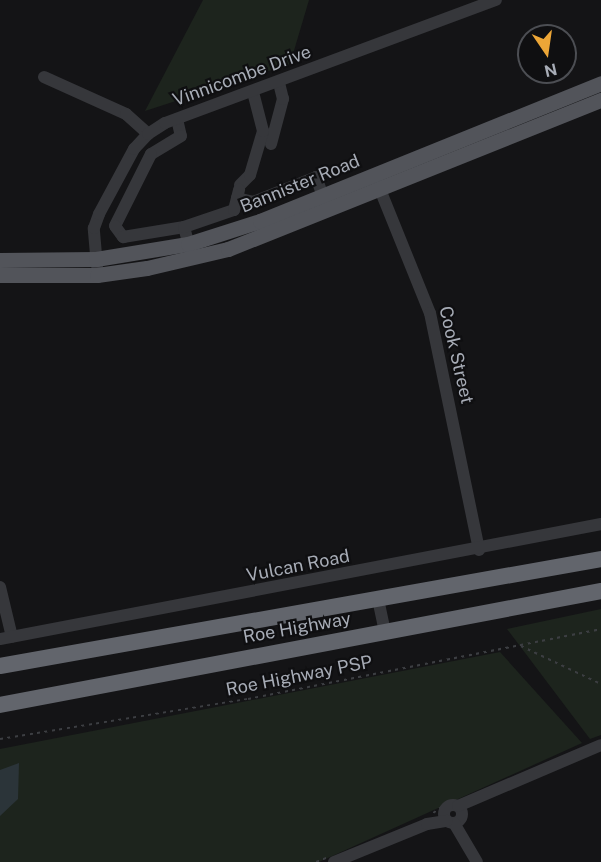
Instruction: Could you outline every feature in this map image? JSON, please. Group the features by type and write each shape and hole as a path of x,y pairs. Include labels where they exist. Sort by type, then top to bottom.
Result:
{"highway":[{"name":"Roe Highway","path":"0,666 601,559"},
{"name":"Roe Highway","path":"0,705 601,591"}],"main road":[{"name":"Bannister Road","path":"0,275 97,275 191,252 377,182 601,83"},
{"name":"Bannister Road","path":"377,182 601,100"},
{"name":"Bannister Road","path":"0,260 96,259 191,252"}],"street":[{"name":"Vinnicombe Drive","path":"97,275 94,228 99,214 134,149 148,134 177,119 496,0"},
{"path":"44,77 126,114 148,134"},
{"path":"271,144 283,99 279,82"},
{"path":"177,119 181,136 151,154 115,226 123,237 184,227 234,210 241,181 249,175 263,131 254,92"},
{"path":"237,198 253,202 316,177 326,203"},
{"name":"Cook Street","path":"377,182 430,313 479,550"},
{"path":"184,227 191,252"},
{"name":"Vulcan Road","path":"6,638 479,550 601,524"},
{"path":"0,587 6,638"},
{"path":"378,599 385,632"},
{"path":"333,862 427,824 455,816 483,798 601,745"},
{"path":"455,816 477,862"}],"path":[{"name":"Roe Highway PSP","path":"0,739 248,699 601,629"},
{"path":"521,645 601,684"}],"shaded area":[{"path":"203,0 309,0 290,64 145,111"},
{"path":"601,609 601,735 590,739 507,629"},
{"path":"500,652 582,743 319,862 0,862 0,749"},
{"path":"19,763 18,799 0,816 0,770"}]}
